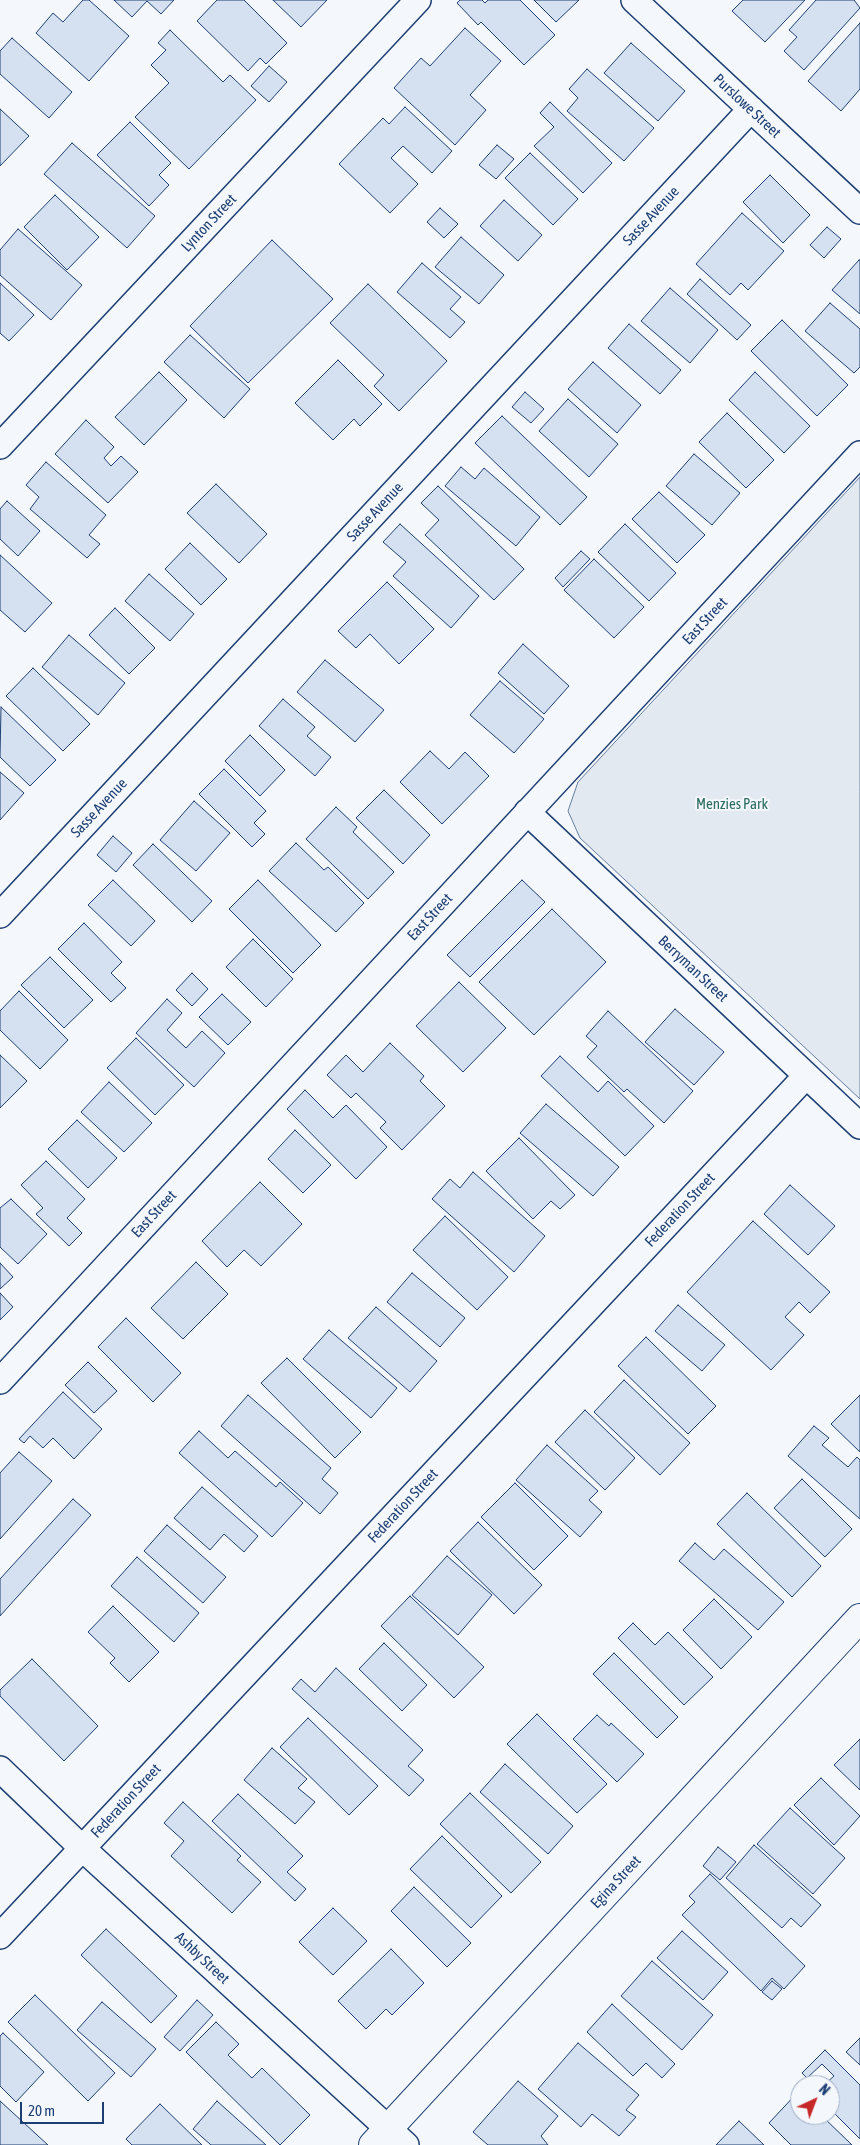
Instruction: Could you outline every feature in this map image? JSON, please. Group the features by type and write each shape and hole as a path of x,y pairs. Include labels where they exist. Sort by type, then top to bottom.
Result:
{"street":[{"name":"Lynton Street","path":"0,446 418,0"},
{"name":"Purslowe Street","path":"634,0 860,211"},
{"name":"Sasse Avenue","path":"0,915 751,109"},
{"name":"East Street","path":"0,1381 860,454"},
{"name":"Berryman Street","path":"527,812 860,1126"},
{"name":"Federation Street","path":"0,1936 806,1076"},
{"name":"Egina Street","path":"389,2140 860,1618"},
{"name":"Ashby Street","path":"0,1769 389,2140"}],"green space":[{"name":"Menzies Park","path":"860,477 860,1099 580,838 568,811 578,782"}],"building":[{"path":"83,0 89,0 129,36 89,81 36,33 53,13 63,22"},
{"path":"114,0 174,0 161,14 147,1 132,17"},
{"path":"217,0 244,0 287,43 266,64 260,58 248,71 197,21"},
{"path":"273,0 327,0 301,27"},
{"path":"460,0 482,0 485,3 488,0 520,0 555,35 524,65 481,22 478,25 457,3"},
{"path":"534,0 579,0 556,22"},
{"path":"743,0 805,0 765,42 732,11"},
{"path":"816,0 854,0 860,8 804,70 784,51 797,37 789,30"},
{"path":"860,23 860,89 841,111 808,81"},
{"path":"465,28 501,61 470,95 486,110 455,145 394,88 421,58 430,66"},
{"path":"170,30 223,82 230,75 256,100 189,169 135,117 169,83 151,65 166,50 158,43"},
{"path":"12,38 72,92 49,118 0,74 0,51"},
{"path":"631,43 685,91 658,121 604,73"},
{"path":"269,66 287,82 269,102 251,86"},
{"path":"587,69 654,128 624,161 567,111 578,98 569,89"},
{"path":"550,102 612,163 583,193 534,146 554,127 540,113"},
{"path":"405,107 452,151 432,173 403,146 391,158 418,184 390,213 339,164 383,118 389,124"},
{"path":"0,109 29,136 0,166"},
{"path":"130,122 171,163 159,175 169,185 149,206 97,155"},
{"path":"72,143 155,216 127,248 44,174"},
{"path":"497,145 514,159 496,179 479,165"},
{"path":"530,153 578,199 553,225 505,178"},
{"path":"770,175 810,215 783,243 743,202"},
{"path":"55,195 99,237 67,270 24,227"},
{"path":"504,200 542,235 518,261 480,226"},
{"path":"440,208 458,224 444,238 427,222"},
{"path":"742,213 784,251 748,290 741,283 730,295 696,264"},
{"path":"827,227 841,239 824,258 810,245"},
{"path":"18,229 82,285 51,320 0,275 0,250"},
{"path":"461,237 504,275 479,304 435,267"},
{"path":"272,240 333,299 248,383 190,326"},
{"path":"860,260 860,314 832,290"},
{"path":"422,263 461,297 450,309 465,322 450,338 397,292"},
{"path":"700,279 751,325 737,340 687,294"},
{"path":"0,283 34,315 9,341 0,333"},
{"path":"368,284 447,361 399,411 374,386 384,375 330,323"},
{"path":"670,288 718,330 690,363 641,321"},
{"path":"830,303 860,329 860,367 854,373 805,331"},
{"path":"782,320 848,385 817,416 751,351"},
{"path":"629,324 681,370 660,394 608,348"},
{"path":"190,335 250,389 224,418 164,362"},
{"path":"338,360 382,404 360,426 354,419 333,440 295,403"},
{"path":"593,362 641,405 617,433 568,389"},
{"path":"159,372 187,400 144,445 115,417"},
{"path":"755,372 810,426 784,453 729,400"},
{"path":"525,392 544,409 531,423 512,407"},
{"path":"568,399 618,444 589,477 539,431"},
{"path":"727,413 774,460 746,488 699,442"},
{"path":"502,416 587,497 560,525 475,443"},
{"path":"86,420 114,447 104,458 111,466 121,456 138,472 108,503 55,454"},
{"path":"694,454 740,493 712,525 666,486"},
{"path":"46,462 106,515 89,535 100,544 87,558 30,509 39,497 26,485"},
{"path":"461,467 475,479 484,468 540,517 516,546 445,486"},
{"path":"216,484 267,534 239,563 187,513"},
{"path":"438,486 524,569 494,600 425,535 439,520 421,503"},
{"path":"659,492 705,535 677,563 632,519"},
{"path":"7,501 40,531 18,556 0,539 0,509"},
{"path":"400,524 479,596 451,628 393,576 406,562 383,542"},
{"path":"625,524 676,573 649,601 598,552"},
{"path":"190,543 227,579 201,605 165,569"},
{"path":"581,551 590,559 563,587 555,578"},
{"path":"0,555 52,603 25,632 0,610"},
{"path":"594,559 644,607 614,638 564,590"},
{"path":"149,574 194,614 170,641 125,601"},
{"path":"387,582 434,629 399,664 370,634 356,648 338,631"},
{"path":"115,608 155,648 129,674 89,635"},
{"path":"69,635 125,683 98,715 42,667"},
{"path":"523,644 569,686 544,714 498,673"},
{"path":"325,660 384,710 355,742 297,692"},
{"path":"33,668 90,724 63,751 6,696"},
{"path":"500,681 544,719 514,753 470,715"},
{"path":"283,699 315,727 307,736 331,757 315,776 259,726"},
{"path":"1,707 56,760 30,786 0,757"},
{"path":"250,735 285,770 260,796 225,761"},
{"path":"430,751 449,769 465,752 489,776 442,824 400,782"},
{"path":"224,769 266,811 254,823 265,834 252,847 199,794"},
{"path":"0,772 24,793 0,820"},
{"path":"384,790 430,835 403,864 356,818"},
{"path":"194,801 230,833 196,871 160,840"},
{"path":"336,807 357,827 353,832 394,872 368,899 306,839"},
{"path":"113,836 132,853 116,872 97,855"},
{"path":"296,843 324,870 328,867 364,903 336,932 269,871"},
{"path":"153,844 212,901 192,922 133,865"},
{"path":"113,880 155,921 131,946 88,905"},
{"path":"258,880 321,945 293,973 229,909"},
{"path":"522,880 545,902 470,977 447,955"},
{"path":"552,909 606,962 534,1035 479,982"},
{"path":"84,923 122,962 111,973 126,988 111,1002 58,949"},
{"path":"253,939 293,979 266,1007 226,967"},
{"path":"50,957 93,1000 64,1028 21,985"},
{"path":"192,973 208,989 192,1006 176,990"},
{"path":"459,982 506,1028 463,1072 416,1026"},
{"path":"19,991 68,1040 40,1069 0,1030 0,1011"},
{"path":"222,994 251,1022 228,1045 199,1017"},
{"path":"167,999 182,1013 167,1030 186,1048 202,1031 225,1053 194,1087 136,1033"},
{"path":"675,1009 724,1052 694,1085 645,1042"},
{"path":"608,1011 693,1091 664,1123 627,1089 624,1092 587,1057 597,1046 586,1036"},
{"path":"136,1038 184,1085 155,1115 107,1068"},
{"path":"390,1043 424,1076 420,1081 445,1106 402,1150 380,1128 386,1122 356,1093 351,1098 327,1075 346,1055 363,1072"},
{"path":"0,1055 27,1081 0,1108"},
{"path":"560,1056 598,1092 608,1081 654,1126 625,1156 541,1076"},
{"path":"109,1082 152,1123 124,1152 81,1112"},
{"path":"305,1090 333,1118 346,1105 387,1147 356,1179 287,1109"},
{"path":"546,1104 619,1167 593,1196 520,1133"},
{"path":"77,1120 117,1158 88,1188 48,1149"},
{"path":"295,1130 331,1165 303,1193 268,1159"},
{"path":"519,1138 575,1195 560,1209 551,1201 533,1219 486,1171"},
{"path":"46,1161 85,1199 67,1218 82,1233 69,1246 36,1214 43,1208 21,1185"},
{"path":"473,1172 545,1236 514,1272 432,1199 450,1179 460,1188"},
{"path":"260,1182 302,1224 261,1266 244,1250 227,1267 202,1241"},
{"path":"790,1185 835,1226 808,1255 764,1214"},
{"path":"11,1199 47,1234 18,1264 0,1247 0,1208"},
{"path":"445,1216 508,1277 477,1310 413,1250"},
{"path":"753,1221 830,1292 810,1313 799,1302 785,1317 804,1335 771,1370 687,1292"},
{"path":"196,1262 228,1294 183,1339 151,1308"},
{"path":"0,1263 13,1277 0,1289"},
{"path":"412,1273 465,1318 440,1347 387,1302"},
{"path":"0,1293 13,1307 0,1320"},
{"path":"678,1305 725,1345 702,1371 655,1331"},
{"path":"376,1307 437,1361 410,1392 348,1338"},
{"path":"126,1318 181,1373 153,1402 98,1347"},
{"path":"329,1330 397,1388 371,1418 303,1359"},
{"path":"646,1337 716,1406 688,1434 618,1366"},
{"path":"287,1358 361,1432 335,1458 261,1383"},
{"path":"88,1362 117,1391 94,1413 65,1385"},
{"path":"624,1380 690,1443 660,1475 594,1412"},
{"path":"63,1392 102,1429 74,1459 53,1438 43,1448 30,1436 24,1443 19,1439"},
{"path":"248,1395 331,1468 322,1479 338,1493 320,1514 221,1426"},
{"path":"860,1395 860,1452 831,1424"},
{"path":"585,1410 635,1458 605,1490 555,1442"},
{"path":"814,1426 829,1438 822,1445 848,1467 857,1457 860,1460 860,1519 788,1456"},
{"path":"199,1431 228,1458 235,1451 276,1487 280,1482 303,1503 272,1537 179,1453"},
{"path":"547,1445 598,1491 589,1500 602,1512 580,1537 516,1480"},
{"path":"19,1452 52,1481 0,1539 0,1473"},
{"path":"802,1479 852,1529 825,1557 774,1508"},
{"path":"515,1483 568,1536 534,1570 481,1517"},
{"path":"202,1487 258,1536 244,1552 224,1534 210,1550 174,1518"},
{"path":"747,1493 821,1566 792,1597 717,1524"},
{"path":"73,1499 91,1515 0,1616 0,1579"},
{"path":"478,1522 542,1585 514,1614 450,1551"},
{"path":"167,1525 226,1577 203,1603 144,1551"},
{"path":"695,1543 714,1560 724,1549 784,1602 758,1630 679,1561"},
{"path":"447,1556 492,1595 458,1635 412,1595"},
{"path":"137,1557 199,1613 174,1642 111,1586"},
{"path":"410,1596 484,1667 454,1698 381,1626"},
{"path":"714,1599 752,1637 721,1669 683,1630"},
{"path":"113,1606 159,1652 129,1682 110,1663 115,1658 88,1632"},
{"path":"633,1623 655,1645 668,1632 713,1677 684,1705 618,1638"},
{"path":"384,1643 427,1685 402,1711 359,1669"},
{"path":"614,1653 678,1717 657,1738 593,1674"},
{"path":"32,1659 98,1726 64,1761 0,1696 0,1690"},
{"path":"336,1668 423,1750 408,1766 424,1780 409,1796 292,1689 301,1679 315,1692"},
{"path":"537,1714 607,1784 577,1813 507,1744"},
{"path":"597,1715 609,1726 611,1723 644,1754 617,1782 573,1739"},
{"path":"308,1718 378,1786 349,1815 280,1747"},
{"path":"860,1739 860,1790 834,1765"},
{"path":"272,1748 307,1779 298,1788 315,1802 295,1824 244,1780"},
{"path":"505,1764 573,1826 548,1854 480,1792"},
{"path":"821,1778 860,1816 834,1845 794,1805"},
{"path":"470,1793 541,1862 511,1893 440,1824"},
{"path":"238,1794 303,1856 287,1872 306,1889 295,1901 212,1821"},
{"path":"183,1802 241,1856 237,1860 261,1882 232,1913 171,1856 184,1841 164,1823"},
{"path":"790,1808 845,1858 813,1894 757,1844"},
{"path":"442,1836 502,1896 471,1928 410,1869"},
{"path":"754,1845 821,1905 801,1927 791,1918 782,1928 726,1878"},
{"path":"718,1847 736,1862 720,1880 703,1866"},
{"path":"710,1874 805,1966 784,1989 772,1978 761,1991 682,1915 695,1902 689,1896"},
{"path":"414,1887 471,1943 447,1967 391,1911"},
{"path":"333,1908 367,1941 333,1975 299,1942"},
{"path":"106,1929 177,1996 151,2023 81,1955"},
{"path":"682,1931 728,1972 703,2000 657,1958"},
{"path":"391,1949 424,1983 392,2015 386,2009 366,2029 338,2001"},
{"path":"652,1961 713,2015 682,2050 621,1996"},
{"path":"772,1981 782,1989 772,2000 762,1992"},
{"path":"35,1995 115,2073 88,2101 8,2022"},
{"path":"197,2000 213,2015 180,2051 164,2037"},
{"path":"102,2002 156,2049 131,2077 77,2030"},
{"path":"612,2004 675,2064 662,2078 646,2063 633,2076 587,2032"},
{"path":"216,2022 239,2044 228,2055 252,2078 262,2068 310,2115 280,2145 186,2052"},
{"path":"3,2033 44,2072 16,2102 0,2086 0,2036"},
{"path":"860,2038 860,2065 846,2052"},
{"path":"578,2043 639,2095 626,2110 636,2117 619,2136 592,2114 581,2127 538,2089"},
{"path":"825,2050 860,2085 860,2139 840,2119 840,2075 833,2075 822,2064 810,2075 802,2073"},
{"path":"518,2081 558,2116 541,2136 548,2145 488,2145 473,2132"},
{"path":"0,2101 48,2145 0,2145"},
{"path":"217,2101 266,2145 211,2145 193,2129"},
{"path":"790,2101 790,2125 831,2125 852,2145 791,2145 769,2123"},
{"path":"160,2104 202,2145 132,2145 126,2139"},
{"path":"739,2121 764,2145 716,2145"}]}
